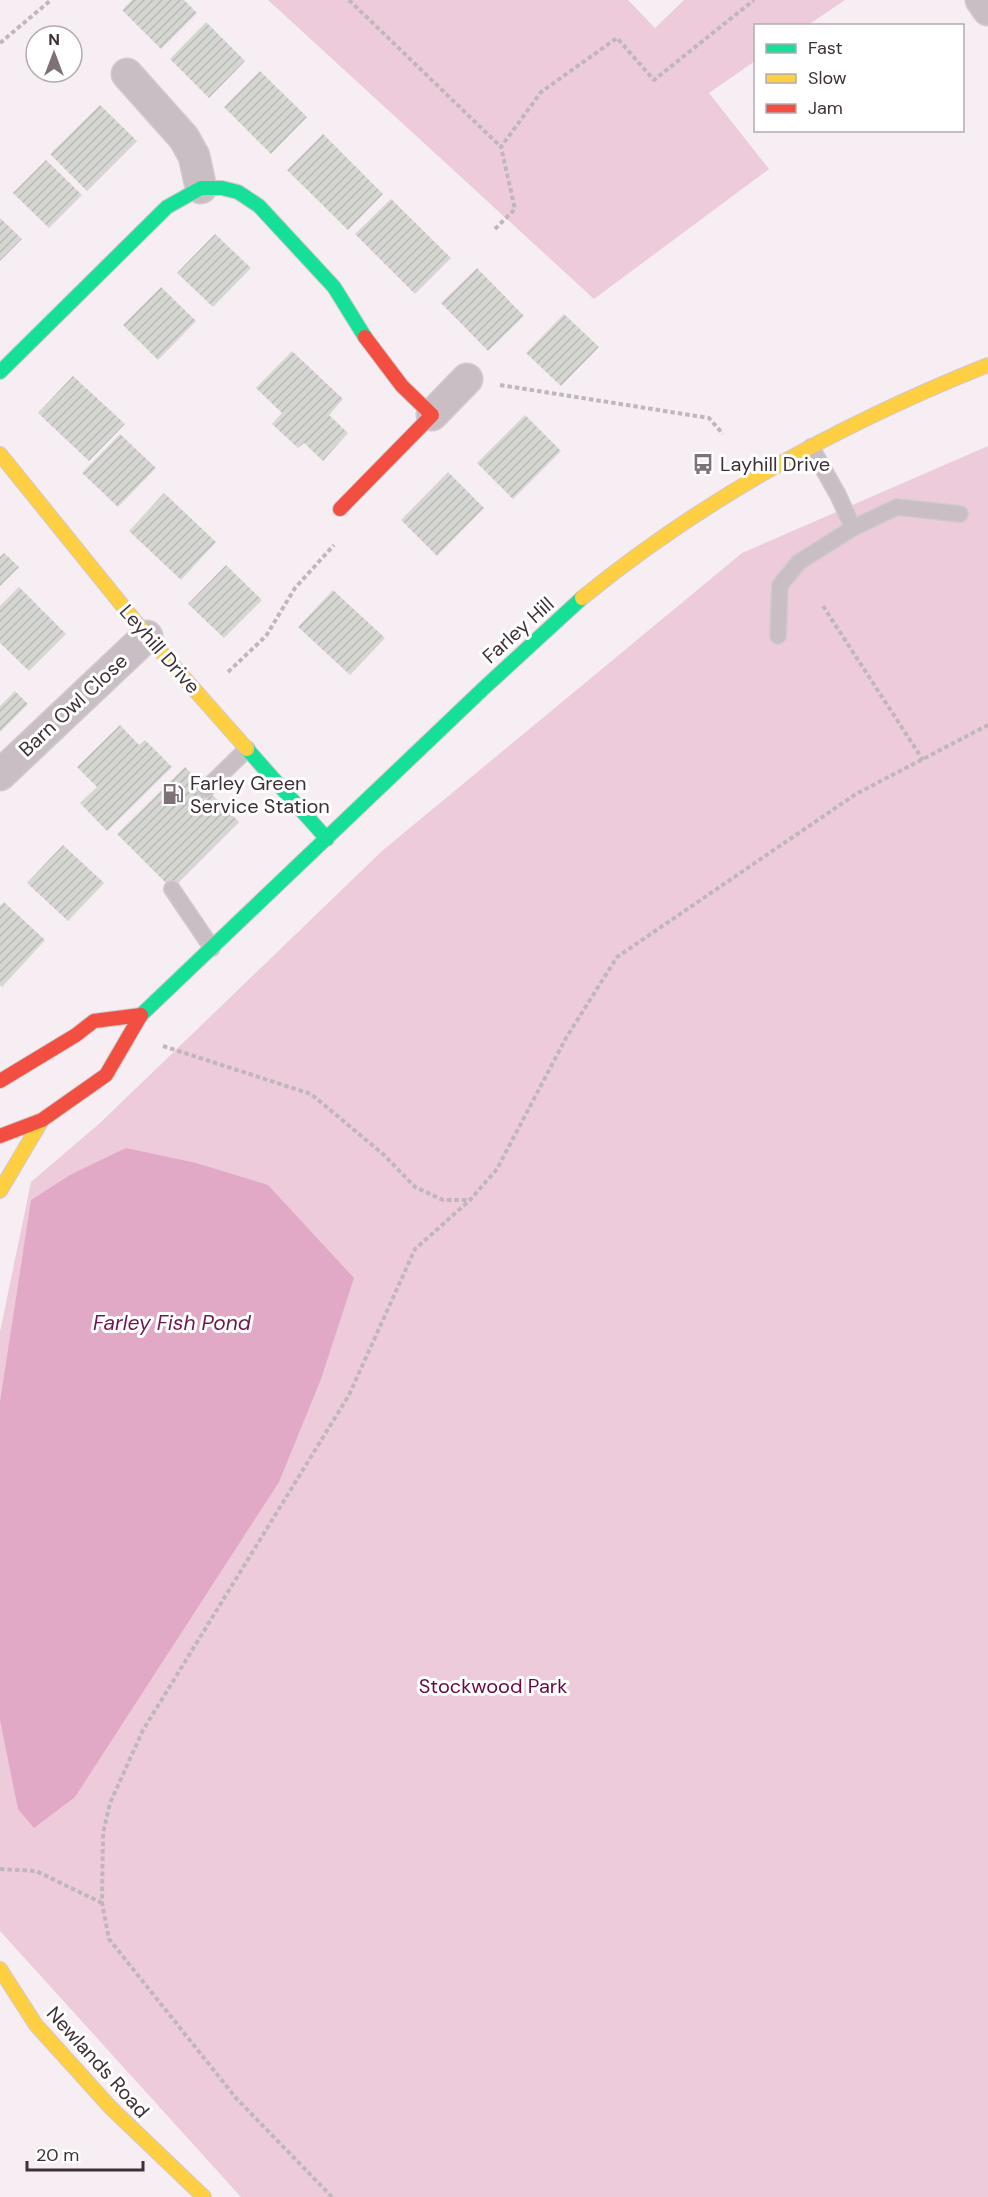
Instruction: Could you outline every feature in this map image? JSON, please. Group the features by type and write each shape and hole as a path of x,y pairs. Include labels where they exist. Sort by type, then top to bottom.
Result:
{"main road":[{"path":"0,372 167,207 201,188 222,188 238,192 259,206 334,287 372,348 402,386 432,415 340,509"},
{"name":"Farley Hill","path":"0,1136 42,1120 106,1075 141,1015 484,688 567,611 611,575 698,512 810,447 921,392 988,365"},
{"name":"Leyhill Drive","path":"0,453 147,636 327,839"},
{"path":"0,1081 67,1041 94,1021 141,1015"},
{"path":"0,1191 42,1120"},
{"name":"Newlands Road","path":"0,1969 36,2025 111,2108 204,2197"}],"street":[{"path":"981,0 988,10"},
{"path":"127,74 184,138 194,156 201,188"},
{"path":"432,415 467,380"},
{"name":"Barn Owl Close","path":"0,775 147,636"}],"lane":[{"path":"810,447 838,495 853,528"},
{"path":"778,636 780,585 800,562 853,528 897,507 960,514"},
{"path":"206,789 247,749"},
{"path":"172,889 212,948"}],"path":[{"path":"0,43 51,0"},
{"path":"350,0 501,147 515,209 495,229"},
{"path":"501,147 541,92 617,38 654,80 754,0"},
{"path":"467,380 709,418 723,434"},
{"path":"201,696 266,636 295,588 337,541 340,509"},
{"path":"823,606 922,760"},
{"path":"332,2197 236,2098 109,1939 102,1903 103,1833 110,1803 143,1730 349,1395 415,1250 470,1200 497,1169 566,1038 617,957 856,794 988,725"},
{"path":"158,1045 311,1094 383,1154 415,1187 443,1200 470,1200"},
{"path":"0,1869 36,1871 102,1903"}],"green space":[{"path":"268,0 628,0 655,28 684,0 845,0 809,24 754,24 754,62 709,93 769,169 594,299"},
{"name":"Stockwood Park","path":"988,446 988,2197 241,2197 0,1931 0,1332 31,1182 100,1123 382,851 742,553"}],"water":[{"name":"Farley Fish Pond","path":"126,1148 196,1163 268,1185 354,1278 321,1379 279,1482 75,1797 34,1828 18,1809 0,1720 0,1402 31,1200 70,1175"}],"building":[{"path":"132,0 184,0 197,13 161,49 122,10"},
{"path":"206,22 245,61 209,98 170,59"},
{"path":"260,71 307,117 271,154 224,107"},
{"path":"100,105 137,141 87,191 50,154"},
{"path":"323,134 383,194 348,230 287,170"},
{"path":"46,160 82,195 49,228 13,193"},
{"path":"391,199 451,258 415,294 355,234"},
{"path":"0,218 22,239 0,261"},
{"path":"215,234 251,268 213,307 177,273"},
{"path":"477,268 524,316 488,351 441,303"},
{"path":"161,287 196,321 158,360 123,325"},
{"path":"564,314 599,347 561,386 526,353"},
{"path":"292,351 343,399 329,415 348,433 323,461 304,443 298,448 272,424 282,413 256,388"},
{"path":"73,376 125,424 89,461 38,413"},
{"path":"525,415 561,451 513,499 477,463"},
{"path":"120,434 156,468 118,507 82,473"},
{"path":"448,472 484,508 437,556 401,520"},
{"path":"164,493 216,542 181,580 129,531"},
{"path":"4,553 19,567 0,586 0,557"},
{"path":"226,565 262,600 224,638 188,604"},
{"path":"19,587 66,634 29,671 0,643 0,606"},
{"path":"333,590 385,638 350,675 298,627"},
{"path":"15,691 28,704 0,732 0,706"},
{"path":"120,725 139,745 145,740 172,767 107,831 80,803 97,787 77,767"},
{"path":"185,767 239,822 172,889 117,834"},
{"path":"63,845 104,883 68,921 27,883"},
{"path":"4,902 45,940 2,987 0,985 0,906"}],"traffic: fast":[{"path":"0,372 167,207 201,188 222,188 238,192 259,206 334,287 365,337"},
{"path":"141,1015 484,688 582,598"},
{"path":"247,749 327,839"}],"traffic: slow":[{"path":"582,598 676,528 776,466 880,412 988,365"},
{"path":"0,454 147,636 247,749"},
{"path":"0,1191 42,1120"},
{"path":"0,1969 36,2025 111,2108 204,2197"}],"traffic: jam":[{"path":"340,509 432,415 402,386 365,337"},
{"path":"0,1081 76,1035 94,1021 141,1015"},
{"path":"0,1136 42,1120 106,1075 141,1015"}],"place":[{"name":"Layhill Drive","path":"703,464"},
{"name":"Farley Green Service Station","path":"173,794"}]}
